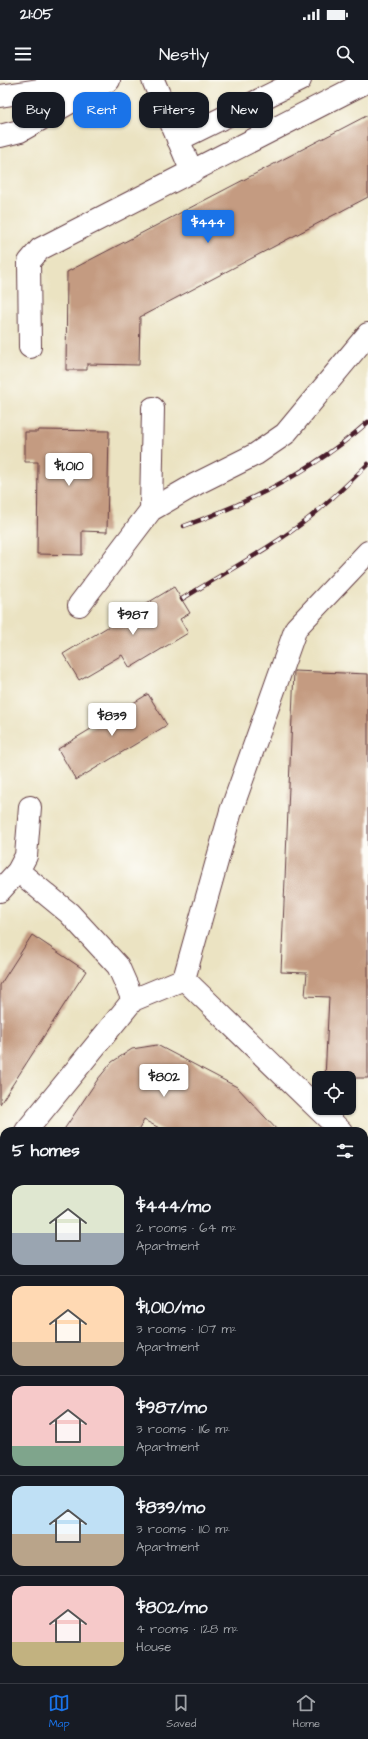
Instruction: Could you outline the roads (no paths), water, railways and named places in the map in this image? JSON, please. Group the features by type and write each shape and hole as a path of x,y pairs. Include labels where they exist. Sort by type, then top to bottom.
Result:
{"street":[{"path":"0,96 108,80"},
{"path":"0,136 20,131 108,80"},
{"path":"153,80 192,172"},
{"path":"178,140 300,80"},
{"path":"30,347 29,262 40,248 368,82"},
{"path":"79,605 151,510 196,484 256,454 285,434 368,334"},
{"path":"151,510 153,408"},
{"path":"184,979 231,811 296,628 368,552"},
{"path":"0,891 18,871 26,856 30,807"},
{"path":"18,871 69,913 118,966 133,1000"},
{"path":"29,1127 133,1000 184,979"},
{"path":"184,979 336,1127"}],"railway":[{"path":"184,526 234,506 281,483 326,455 368,422"},
{"path":"182,599 263,550 294,529 347,485 368,464"}]}
